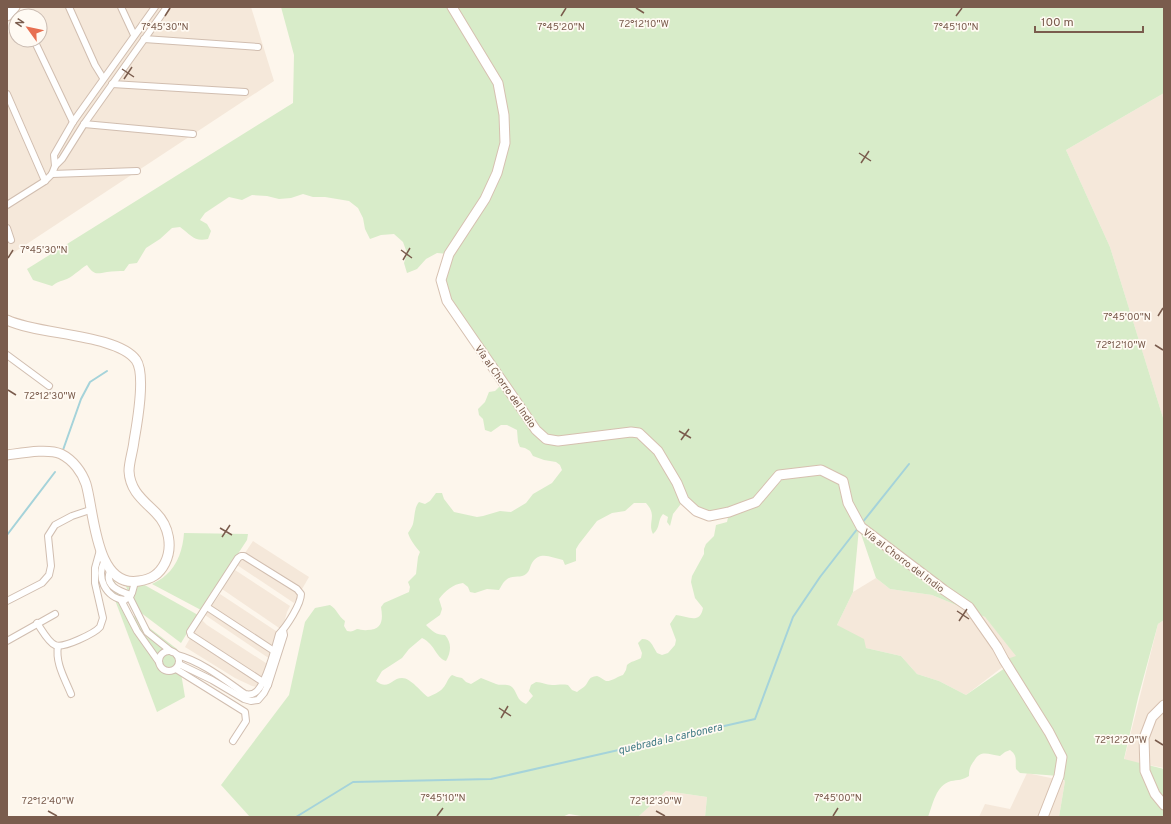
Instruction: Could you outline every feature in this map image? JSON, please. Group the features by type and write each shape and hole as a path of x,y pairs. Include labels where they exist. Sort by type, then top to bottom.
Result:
{"street":[{"path":"7,16 15,7"},
{"path":"69,7 95,65 103,78"},
{"path":"121,7 134,35"},
{"path":"55,166 54,155 72,122 155,7"},
{"path":"7,205 45,181 52,174 55,166 62,159 84,124 167,7"},
{"name":"Vía al Chorro del Indio","path":"452,7 498,83 504,115 505,143 497,173 485,199 449,254 441,280 447,301 536,430 546,439 558,441 631,432 639,433 658,451 677,483 684,500 696,511 709,516 729,512 756,502 779,475 821,470 843,481 848,503 861,528 944,590 970,607 997,647 1049,732 1062,758 1059,776 1043,817"},
{"path":"144,39 258,47"},
{"path":"38,48 72,122"},
{"path":"112,84 245,92"},
{"path":"7,94 45,181"},
{"path":"84,124 192,134"},
{"path":"52,174 137,171"},
{"path":"7,228 11,240"},
{"path":"7,320 24,326 108,344 121,349 136,360 139,367 141,383 135,440 129,470 130,483 135,493 162,521 168,537 169,546 169,555 163,567 156,576 135,582 124,580 116,576 105,561 100,550 90,510 86,484 72,461 61,454 48,451 7,455"},
{"path":"7,355 49,386"},
{"path":"7,601 42,583 49,575 51,566 48,536 55,525 72,516 90,510"},
{"path":"37,623 52,644 58,646 66,645 98,630 102,624 103,618 95,583 94,568 100,550"},
{"path":"105,561 100,567 100,574 105,588 108,592 121,600 137,631 159,662 161,668 167,671 177,666 212,680 244,699 251,701 258,700 264,693 276,653 284,635 283,630 299,604 301,594 297,589 244,556 238,558 190,632 191,635 266,684"},
{"path":"111,569 108,576 108,581 112,585 130,595 147,632 174,653 190,659 248,695 257,692 266,684"},
{"path":"121,600 125,600 130,595 135,582"},
{"path":"206,607 276,653"},
{"path":"7,641 37,623 56,614"},
{"path":"58,646 58,661 71,694"},
{"path":"159,662 163,653 174,653"},
{"path":"174,653 177,666 245,712 246,721 233,741"},
{"path":"212,680 215,674"},
{"path":"1164,705 1152,717 1144,738 1145,771 1155,794 1164,805"}],"shaded area":[{"path":"251,7 274,81 7,257 7,34 8,33 8,48 48,48 48,8 29,8"},
{"path":"1164,93 1164,421 1110,247 1066,150"},
{"path":"253,541 309,577 294,603 237,565"},
{"path":"235,570 290,606 282,630 222,589"},
{"path":"876,578 890,589 932,595 985,617 1017,656 966,695 939,681 917,674 901,656 866,648 837,625 853,592"},
{"path":"220,594 282,635 273,661 205,615"},
{"path":"201,619 207,625 272,667 258,687 252,686 235,678 185,647"},
{"path":"1164,620 1164,768 1124,760 1158,624"},
{"path":"1027,773 1065,781 1059,817 979,817 985,804 1010,809"},
{"path":"666,791 707,797 705,817 638,817"}],"green space":[{"path":"281,7 1164,7 1164,93 1066,150 1110,247 1164,421 1164,620 1158,624 1138,698 1124,759 1164,769 1164,817 1059,817 1065,781 1059,776 1020,773 1016,769 1016,758 1010,750 1000,756 986,754 979,755 972,765 969,776 963,779 951,781 942,786 938,791 928,817 705,817 707,797 666,791 638,817 587,817 569,814 562,817 250,817 221,785 289,695 305,622 315,608 330,605 345,621 344,626 347,631 357,629 372,630 376,628 382,620 381,607 384,603 409,592 410,587 408,582 416,574 420,552 408,533 412,527 415,509 419,502 425,504 430,501 436,493 442,493 444,499 454,512 477,517 500,511 511,512 526,503 533,494 552,483 562,470 560,465 556,462 533,456 530,451 520,447 517,430 507,425 501,425 491,432 485,430 483,419 479,415 478,409 485,402 489,392 495,391 500,386 531,425 447,301 441,280 449,254 437,253 426,259 417,269 407,273 404,263 407,253 403,242 394,234 381,235 370,239 358,208 349,201 325,197 313,197 303,194 291,198 279,199 267,196 252,195 242,200 229,197 205,213 200,220 207,224 211,231 208,239 199,240 180,227 172,228 160,239 146,248 137,263 129,264 124,271 96,273 87,265 67,279 52,286 33,280 27,269 293,103 294,55","holes":["684,500 709,516 729,513 727,522 716,525 714,536 706,544 704,554 692,576 691,582 695,598 703,608 701,613 696,618 676,615 670,624 676,640 675,645 668,653 662,655 657,653 649,641 642,639 638,643 642,653 641,658 627,665 623,675 608,681 597,676 592,677 585,686 577,692 572,690 568,685 550,685 536,682 531,685 529,691 533,696 526,704 520,700 512,687 498,685 481,678 471,684 462,678 452,675 442,689 428,697 409,680 402,678 384,685 376,681 382,671 402,658 409,649 422,638 430,644 442,659 446,661 450,648 449,641 445,635 434,632 426,625 440,615 442,609 439,599 453,586 463,583 468,587 470,592 475,593 487,589 499,590 508,578 526,574 535,559 539,557 546,556 563,560 565,565 576,561 576,549 597,521 612,513 625,511 634,503 646,503 650,508 652,515 651,530 653,534 657,529 663,514 668,517 667,522 670,526 673,514","859,528 876,578 890,589 932,595 985,617 1016,656 1004,660 1005,668 966,695 939,681 917,674 901,656 866,648 864,639 837,625 853,592"]},
{"path":"184,533 248,534 247,540 201,610 152,584 161,579 174,566 181,550"},
{"path":"106,576 114,580 130,613 177,649 185,697 157,712"},
{"path":"124,582 141,583 198,615 181,643 136,609"}],"waterway":[{"path":"63,450 81,399 90,382 107,371"},
{"name":"quebrada la carbonera","path":"862,523 909,464"},
{"path":"7,535 55,472"},
{"name":"quebrada la carbonera","path":"296,817 353,782 491,779 755,719 793,617 820,577 858,528"}]}
